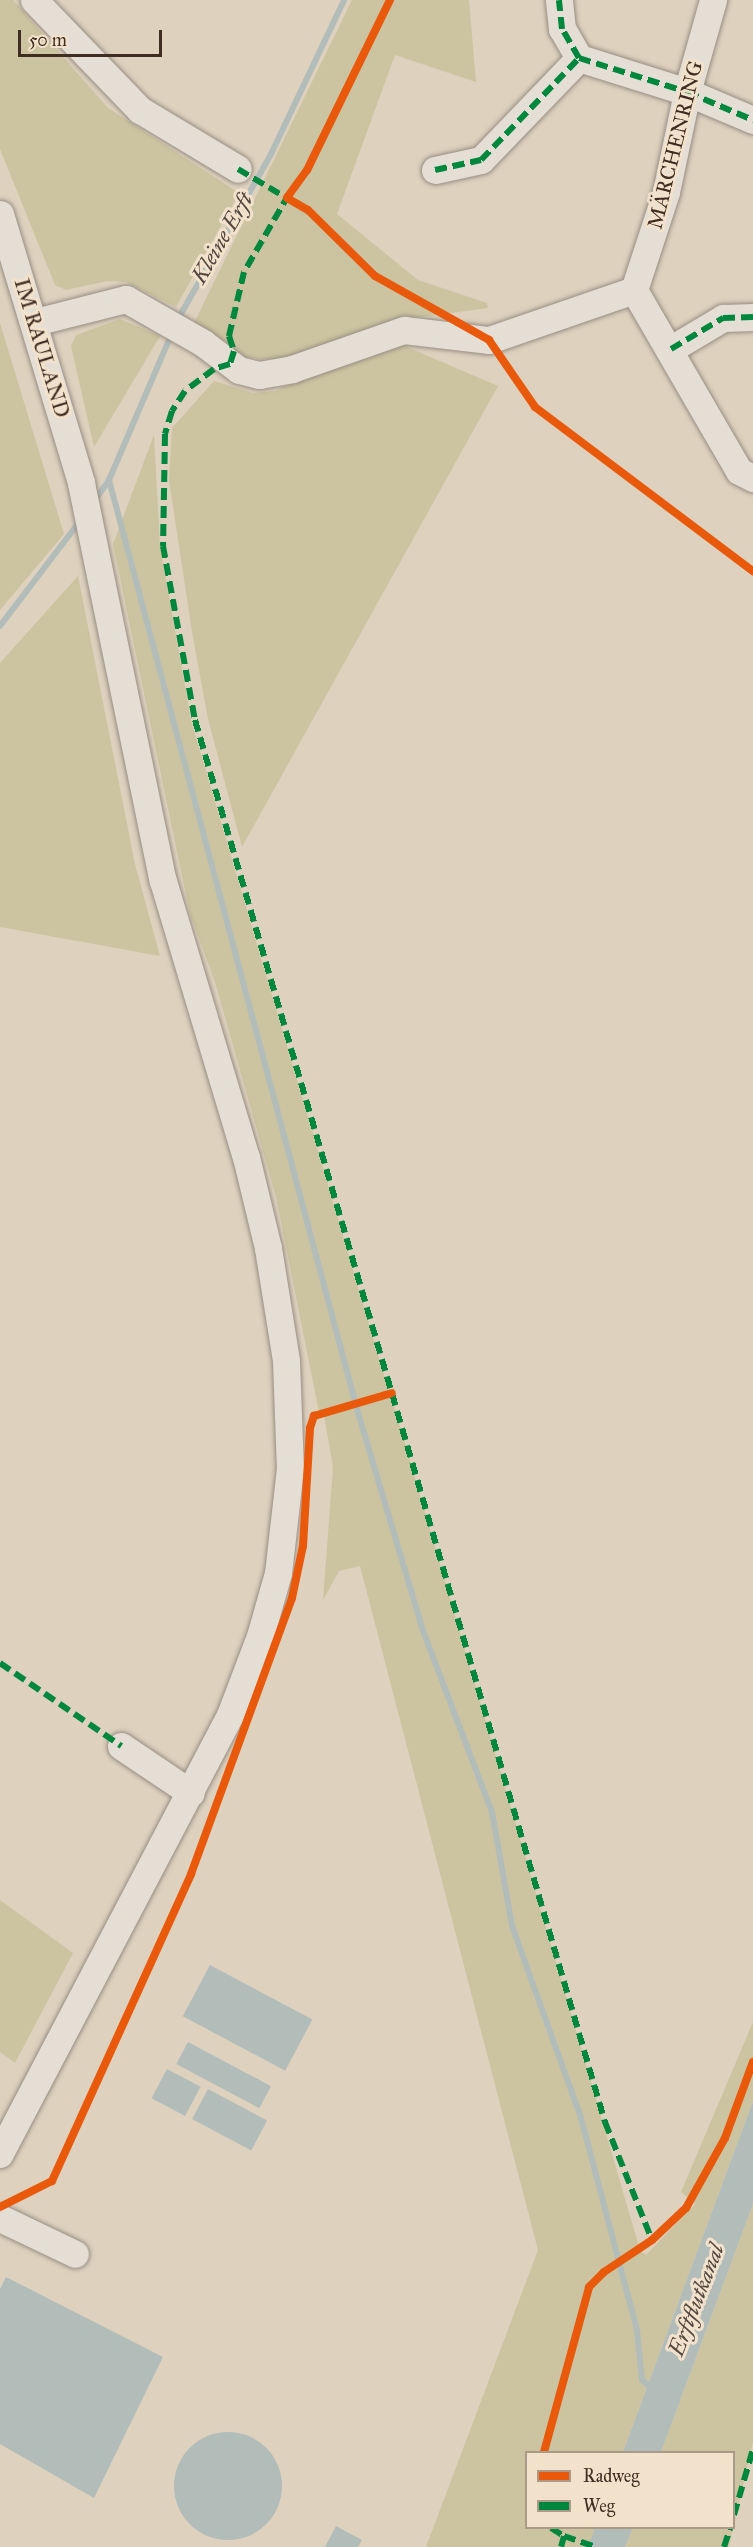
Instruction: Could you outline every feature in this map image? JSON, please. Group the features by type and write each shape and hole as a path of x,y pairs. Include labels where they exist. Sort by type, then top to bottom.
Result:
{"street":[{"path":"34,0 140,110 238,169"},
{"path":"560,0 562,29 579,58 687,92 753,120"},
{"name":"MÄRCHENRING","path":"634,290 666,192 687,92 713,0"},
{"path":"435,170 481,160 579,58"},
{"name":"IM RAULAND","path":"0,214 35,322 81,483 101,565 163,881 246,1157 268,1248 286,1361 290,1468 278,1572 246,1675 191,1793 0,2154"},
{"path":"35,322 126,298 204,343 239,370 259,375 278,373 404,330 489,340 634,290 671,349 739,471 753,478"},
{"path":"671,349 723,318 753,317"},
{"path":"121,1746 191,1793"},
{"path":"0,2218 75,2254"}],"shaded area":[{"path":"0,0 13,0 108,108 239,193 176,307 126,282 108,281 66,290 55,285 0,149"},
{"path":"352,0 469,0 476,82 395,55 337,214 418,280 487,303 488,308 407,319 324,349 274,360 244,357 194,323"},
{"path":"120,319 160,336 94,447 71,346 76,335"},
{"path":"0,323 64,534 0,610"},
{"path":"400,344 498,386 242,847 208,719 192,632 169,480 172,428 214,381 253,393 275,391 330,365"},
{"path":"154,435 160,546 191,720 389,1392 319,1412 276,1197 215,982 190,914 113,544"},
{"path":"78,576 135,864 160,956 0,927 0,663"},
{"path":"391,1396 640,2250 646,2255 695,2204 681,2192 753,2022 753,2101 623,2451 525,2451 525,2529 595,2529 588,2547 426,2547 538,2250 360,1566 339,1571 323,1600 333,1467 324,1415"},
{"path":"0,1900 73,1953 15,2063 0,2052"},
{"path":"753,2204 753,2442 735,2521 735,2451 661,2451"},
{"path":"633,2529 733,2529 729,2547 625,2547"}],"water":[{"path":"210,1965 312,2019 285,2071 183,2016"},
{"path":"188,2042 271,2086 259,2108 176,2064"},
{"path":"167,2069 201,2087 185,2116 152,2098"},
{"path":"208,2089 267,2120 251,2150 192,2119"},
{"name":"Erftflutkanal","path":"753,2101 753,2204 661,2451 623,2451"},
{"path":"6,2277 163,2357 94,2498 0,2444 0,2289"},
{"path":"228,2432 248,2437 266,2448 277,2466 282,2486 277,2506 266,2524 248,2535 228,2540 208,2535 190,2524 179,2506 174,2486 179,2466 190,2448 208,2437"},
{"path":"336,2526 362,2540 358,2547 325,2547"},
{"path":"595,2529 633,2529 625,2547 588,2547"}],"waterway":[{"name":"Kleine Erft","path":"177,321 271,154 344,0"},
{"name":"Kleine Erft","path":"93,503 109,480 172,333"},
{"path":"109,480 359,1416 422,1628 492,1812 512,1926 581,2118 637,2330 642,2380 654,2390"},
{"path":"0,626 80,521"}],"marked path":[{"path":"435,170 481,160 579,58 562,29 559,0"},
{"path":"579,58 687,92 753,120"},
{"path":"238,169 290,200"},
{"path":"289,194 244,272 229,336 234,351 230,364 214,369 185,391 172,411 165,434 163,546 195,720 605,2122 652,2240"},
{"path":"671,349 723,318 753,317"},
{"path":"0,1663 121,1746"},
{"path":"735,2512 753,2449"},
{"path":"553,2529 564,2536 561,2547"},
{"path":"724,2547 730,2529"},
{"path":"564,2536 596,2547"}],"cycle path":[{"path":"390,0 307,170 287,198 308,210 375,276 489,340 535,407 753,571"},
{"path":"0,2207 52,2181 191,1874 292,1598 303,1546 310,1428 314,1416 392,1393"},
{"path":"544,2451 589,2287 604,2272 652,2240 686,2208 725,2138 753,2062"}]}
